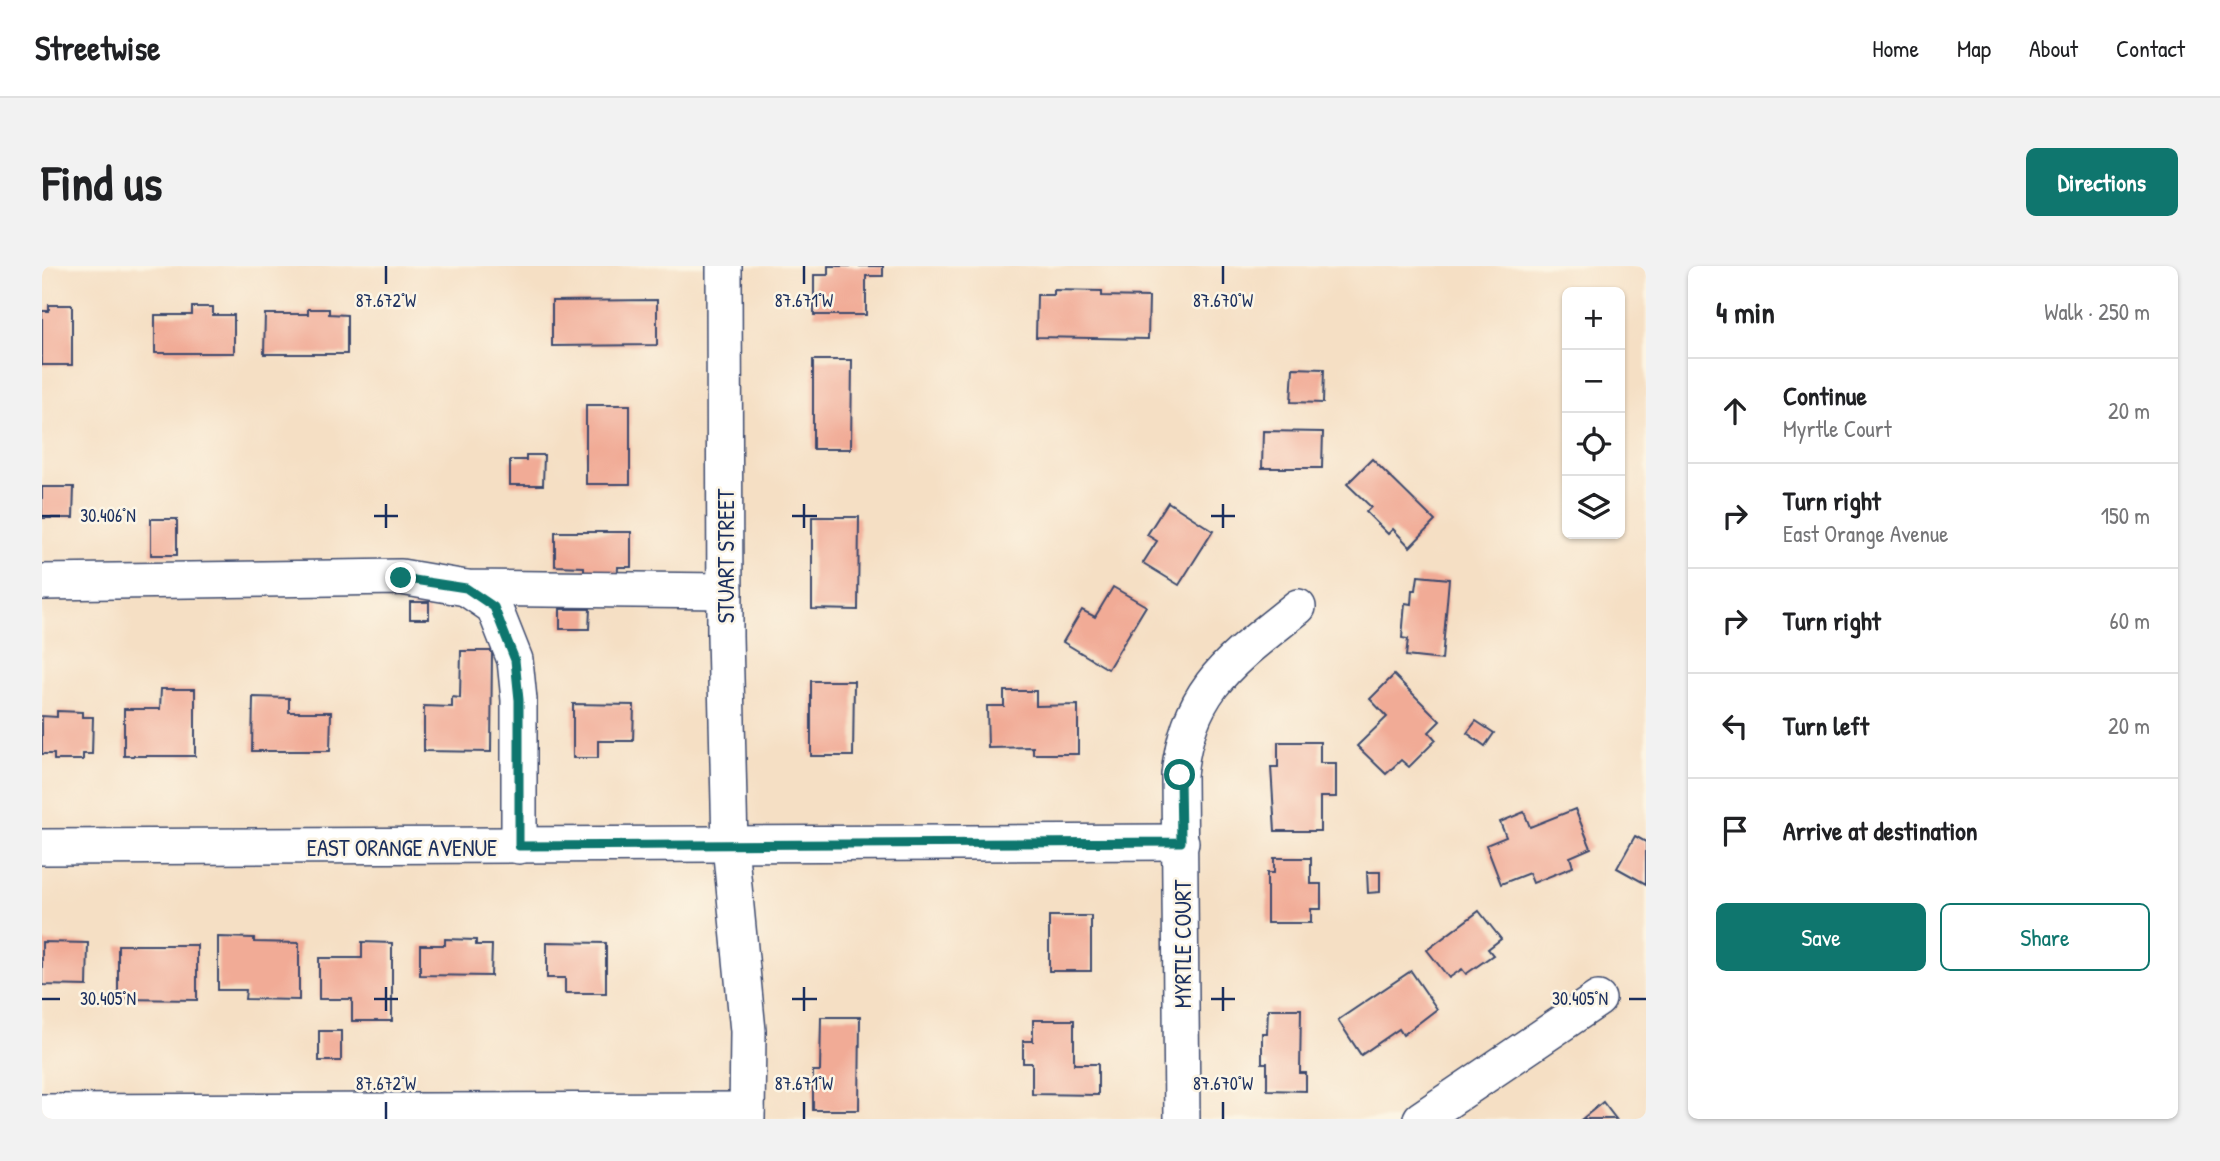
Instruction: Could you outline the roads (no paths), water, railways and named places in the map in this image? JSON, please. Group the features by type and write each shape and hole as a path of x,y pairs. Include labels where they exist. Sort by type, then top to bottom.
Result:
{"street":[{"name":"STUART STREET","path":"724,266 725,591 730,845 748,1031 747,1114"},
{"path":"42,582 401,578 466,588 725,591"},
{"path":"466,588 494,607 515,660 519,700 519,846"},
{"name":"MYRTLE COURT","path":"1182,1119 1180,775 1183,740 1195,707 1215,680 1239,654 1298,607"},
{"name":"EAST ORANGE AVENUE","path":"42,848 1181,842"},
{"path":"1421,1119 1598,999"},
{"path":"42,1112 747,1114"}]}
